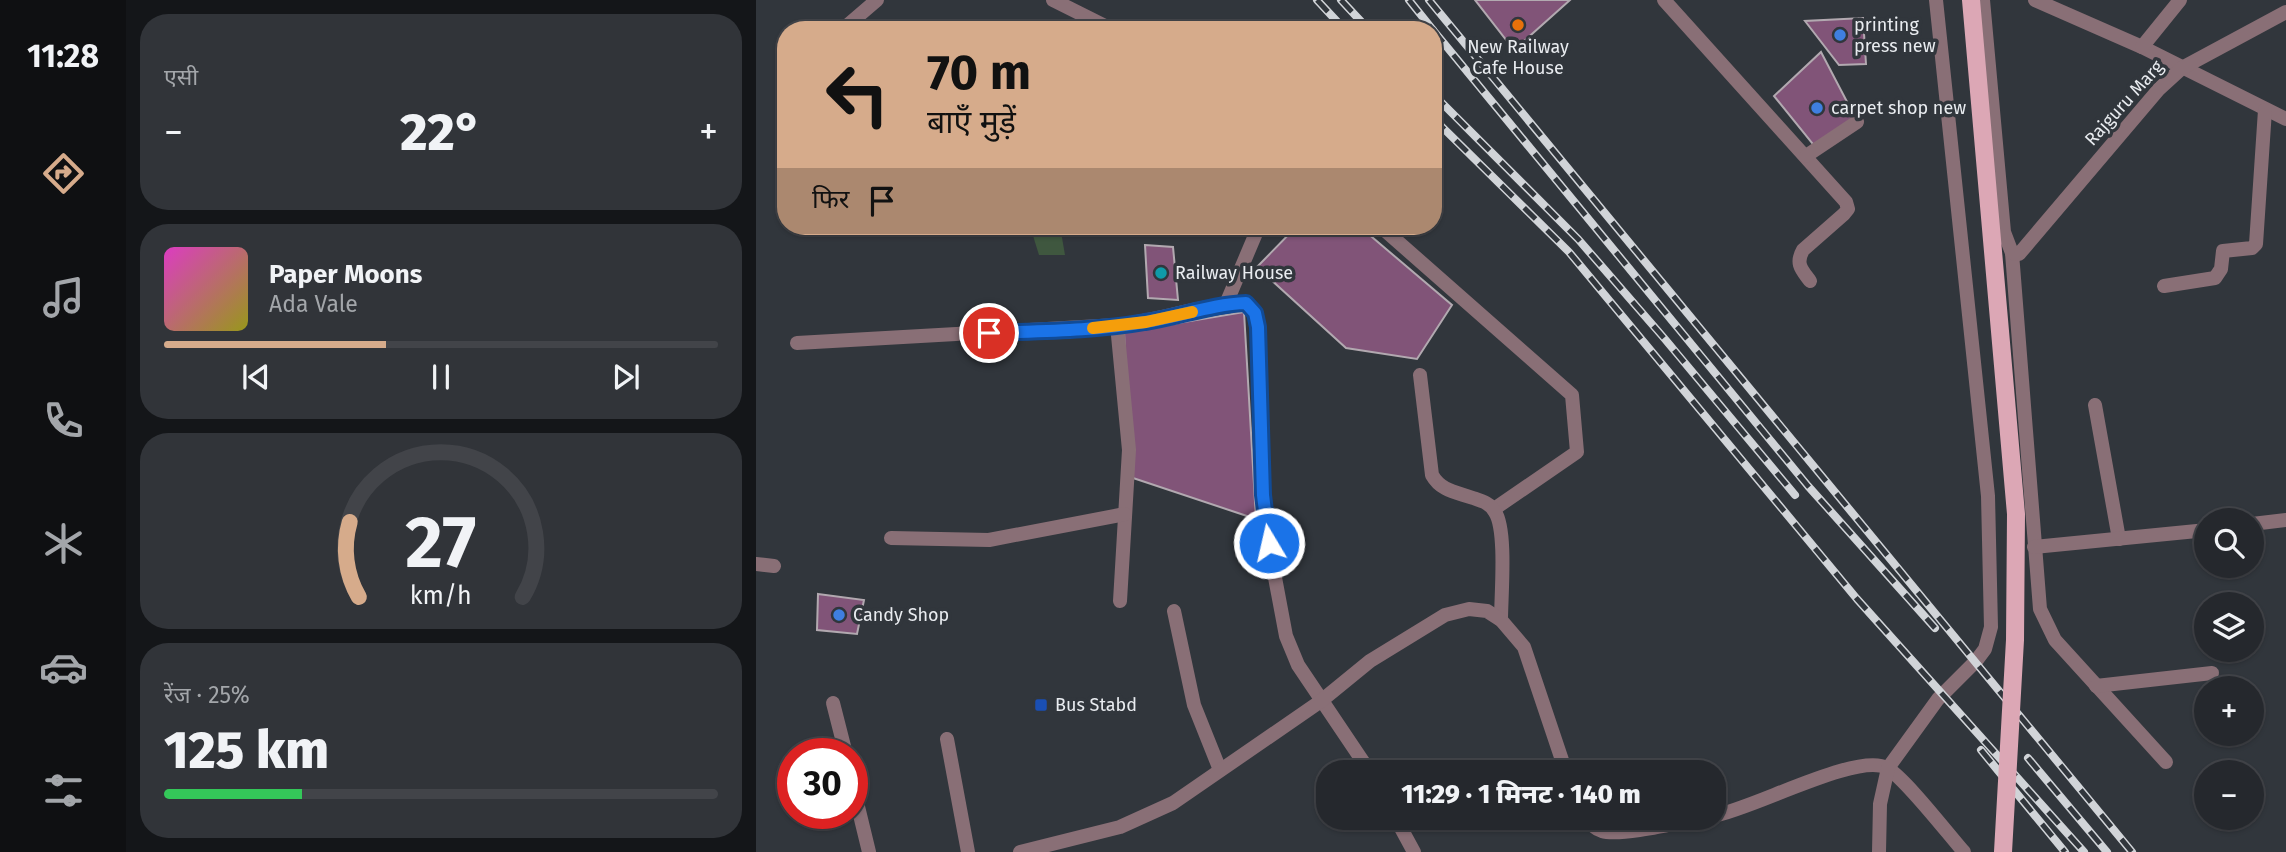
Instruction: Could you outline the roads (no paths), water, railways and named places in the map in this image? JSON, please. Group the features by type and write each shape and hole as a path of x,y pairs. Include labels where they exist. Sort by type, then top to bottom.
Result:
{"main road":[{"path":"1971,0 2016,514 2015,640 2003,852"}],"street":[{"path":"852,21 877,0"},
{"path":"1053,0 1095,21"},
{"path":"1664,0 1846,202 1848,209 1803,250 1799,258 1799,265 1810,281"},
{"path":"1880,852 1880,813 1888,768 1938,698 1980,655 1991,627 1988,496 1936,0"},
{"path":"1983,0 2004,232 2015,254 2040,609 2054,640 2166,762"},
{"path":"2035,0 2142,47 2286,119"},
{"path":"2142,47 2180,0"},
{"name":"Rajguru Marg","path":"2015,254 2159,89 2182,68 2286,12"},
{"path":"2164,286 2215,278 2221,269 2223,251 2252,248 2256,244 2265,110"},
{"path":"1806,156 1857,122"},
{"path":"1226,304 1255,235"},
{"path":"1390,235 1572,395 1577,452 1494,509"},
{"path":"797,343 1117,326 1226,304 1246,303 1255,313 1264,519 1286,636 1298,665 1363,760"},
{"path":"1117,326 1128,430 1120,601"},
{"path":"1420,375 1432,475 1441,488 1486,502 1494,509 1501,532 1501,620"},
{"path":"2095,405 2119,539"},
{"path":"891,538 989,540 1125,514"},
{"path":"2264,523 2286,520"},
{"path":"2034,547 2194,531"},
{"path":"756,564 774,566"},
{"path":"1020,852 1120,827 1173,803 1321,701 1370,661 1445,615 1469,609 1487,611 1501,620 1524,647 1562,760"},
{"path":"1174,611 1194,705 1220,770"},
{"path":"2096,686 2212,673"},
{"path":"833,703 842,738"},
{"path":"947,739 968,852"},
{"path":"1726,813 1754,805 1849,767 1870,763 1888,768 1964,852"},
{"path":"863,829 869,852"},
{"path":"1402,830 1414,852"},
{"path":"1599,830 1635,830"}],"railway":[{"path":"1317,0 1337,21"},
{"path":"1341,0 1361,21"},
{"path":"1409,0 1426,21"},
{"path":"1429,0 2132,852"},
{"path":"1442,41 1808,486 1935,628"},
{"path":"1442,103 1578,239 1795,495"},
{"path":"1442,127 1569,252 1857,599 2084,852"},
{"path":"1981,750 2065,852"},
{"path":"2028,758 2107,852"}],"place":[{"name":"New Railway Cafe House","path":"1518,25"},
{"name":"printing press new","path":"1840,35"},
{"name":"carpet shop new","path":"1817,108"},
{"name":"Railway House","path":"1161,273"},
{"name":"Candy Shop","path":"839,615"},
{"name":"Bus Stabd","path":"1041,705"}]}
